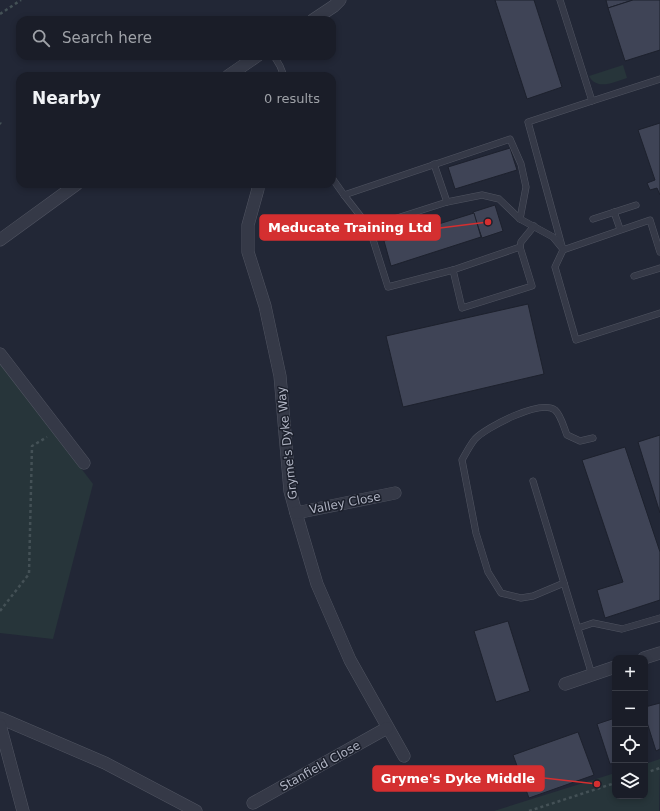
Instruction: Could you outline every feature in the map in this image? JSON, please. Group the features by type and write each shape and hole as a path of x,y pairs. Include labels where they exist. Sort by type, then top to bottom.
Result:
{"street":[{"path":"319,16 340,0"},
{"path":"234,72 251,60"},
{"path":"0,240 72,188"},
{"name":"Gryme's Dyke Way","path":"258,188 248,225 248,252 265,306 280,376 290,491 318,584 350,660 404,756"},
{"path":"0,354 84,463"},
{"name":"Valley Close","path":"296,513 395,493"},
{"path":"648,657 660,653"},
{"path":"565,684 612,668"},
{"path":"0,718 105,763 196,811"},
{"path":"0,726 23,811"},
{"name":"Stanfield Close","path":"253,803 387,728"}],"lane":[{"path":"560,0 592,101"},
{"path":"276,60 282,72"},
{"path":"660,79 528,122 563,250 555,267 576,340 660,313"},
{"path":"344,195 510,139 521,164 526,187 520,219"},
{"path":"434,164 447,202"},
{"path":"336,184 369,227 388,287 453,270 520,247"},
{"path":"369,227 447,202 482,195 499,199 520,219 553,237 563,250"},
{"path":"592,219 636,205"},
{"path":"614,212 620,229"},
{"path":"563,250 620,229 650,220 660,252"},
{"path":"453,270 462,308 532,286 520,247 521,242 534,226"},
{"path":"634,276 660,268"},
{"path":"564,583 533,596 521,598 501,593 488,572 476,533 462,460 475,439 495,424 527,411 548,407 557,411 567,435 580,441 593,438"},
{"path":"532,480 592,675"},
{"path":"578,628 593,623 622,629 660,618"}],"path":[{"path":"0,14 21,0"},
{"path":"0,611 28,574 32,446 58,430"},
{"path":"648,772 660,768"},
{"path":"529,811 612,784"}],"shaded area":[{"path":"623,65 627,78 601,84 592,81 589,76"},
{"path":"0,362 93,484 53,639 0,633"},
{"path":"660,759 659,811 494,811 612,774 612,799 648,799 648,763"}],"building":[{"path":"495,0 534,0 562,87 527,99"},
{"path":"606,0 633,0 608,8"},
{"path":"633,0 660,0 660,50 625,61 608,8"},
{"path":"660,123 660,195 657,188 650,190 647,183 655,180 638,130"},
{"path":"510,148 517,170 455,189 448,167"},
{"path":"495,205 503,231 482,238 473,212"},
{"path":"474,213 481,237 391,266 384,241"},
{"path":"528,304 544,374 403,407 386,336"},
{"path":"660,435 660,513 638,442"},
{"path":"625,447 660,552 660,600 605,618 597,590 623,582 582,460"},
{"path":"508,621 530,691 496,702 474,631"},
{"path":"660,703 660,749 656,751 648,726 648,706"},
{"path":"612,719 612,764 610,764 597,724"},
{"path":"578,732 594,775 529,798 513,755"}],"place":[{"name":"Meducate Training Ltd","path":"488,222"},
{"name":"Gryme's Dyke Middle","path":"597,784"}]}
